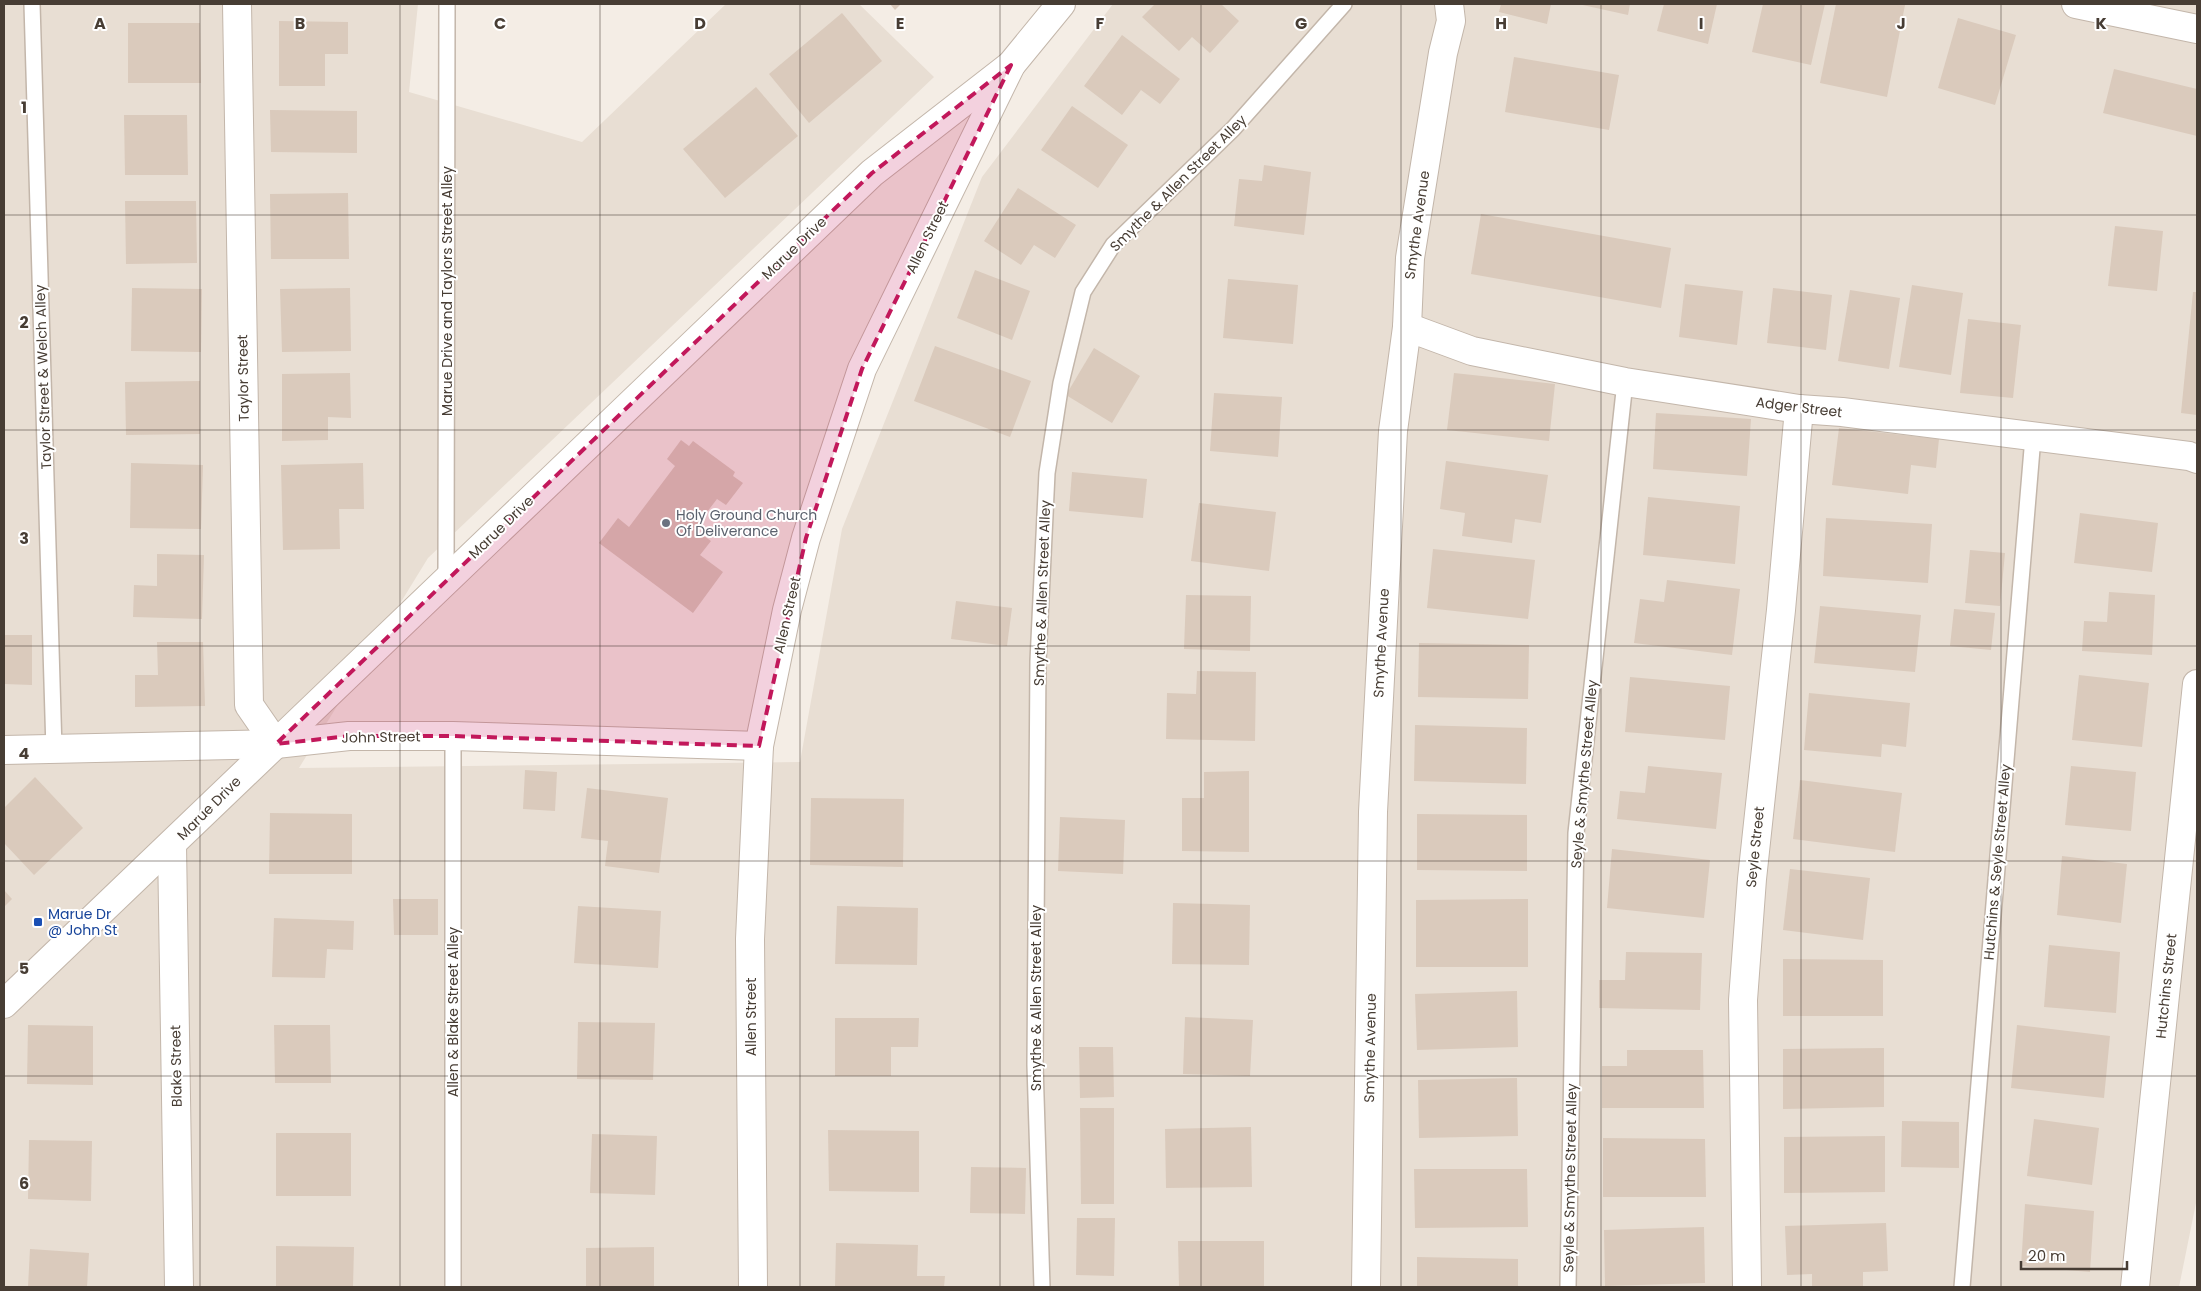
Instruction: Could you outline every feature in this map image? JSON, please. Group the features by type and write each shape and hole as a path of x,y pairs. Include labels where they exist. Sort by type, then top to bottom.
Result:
{"street":[{"name":"Taylor Street","path":"237,4 249,705 276,744"},
{"name":"Allen Street","path":"753,1287 750,940 759,746 787,610 806,538 862,369 1010,65 1061,4"},
{"name":"Smythe Avenue","path":"1366,1287 1373,812 1393,432 1407,327 1410,258 1443,53 1451,21 1449,4"},
{"path":"2076,4 2197,29"},
{"name":"Marue Drive","path":"4,1004 872,173 1010,65"},
{"name":"Adger Street","path":"1407,327 1472,351 1625,382 1799,409 1842,412 2190,456 2197,459"},
{"name":"Seyle Street","path":"1747,1287 1743,1000 1752,879 1781,610 1799,409"},
{"name":"Hutchins Street","path":"2135,1287 2197,684"},
{"name":"John Street","path":"4,750 276,744 349,736 453,736 759,746"},
{"name":"Blake Street","path":"172,845 179,1287"}],"lane":[{"name":"Taylor Street & Welch Alley","path":"32,4 54,750"},
{"name":"Marue Drive and Taylors Street Alley","path":"446,579 447,4"},
{"name":"Smythe & Allen Street Alley","path":"1042,1287 1035,1065 1038,661 1047,474 1061,383 1083,292 1113,245 1233,129 1344,4"},
{"name":"Seyle & Smythe Street Alley","path":"1568,1287 1576,833 1625,382"},
{"name":"Hutchins & Seyle Street Alley","path":"1962,1287 2033,436"},
{"name":"Allen & Blake Street Alley","path":"453,736 453,1287"}],"highlighted area":[{"path":"1011,65 862,369 806,538 759,746 453,736 349,736 276,744 872,173"}],"shaded area":[{"path":"4,4 418,4 409,92 582,142 726,4 859,4 934,77 428,558 299,768 800,762 842,529 982,177 1113,4 2197,4 2197,1198 2179,1287 4,1287"}],"building":[{"path":"890,4 901,4 895,10"},
{"path":"1155,4 1221,4 1239,21 1210,53 1192,37 1179,51 1142,17"},
{"path":"1501,4 1551,4 1547,24 1499,12"},
{"path":"1578,4 1630,4 1628,15"},
{"path":"1664,4 1717,4 1708,44 1657,31"},
{"path":"1763,4 1825,4 1811,65 1752,52"},
{"path":"1836,4 1905,5 1887,97 1820,83"},
{"path":"842,13 882,61 809,123 769,74"},
{"path":"1958,18 2016,35 1995,105 1938,88"},
{"path":"279,21 348,22 348,54 325,54 325,86 279,86"},
{"path":"128,23 200,23 201,83 128,83"},
{"path":"1122,35 1180,79 1160,104 1141,90 1122,115 1084,86"},
{"path":"1514,57 1619,75 1609,130 1505,112"},
{"path":"2114,69 2197,89 2197,136 2103,113"},
{"path":"756,87 798,136 725,198 683,149"},
{"path":"1072,106 1128,145 1098,188 1041,150"},
{"path":"270,110 357,111 357,153 271,152"},
{"path":"124,115 187,115 188,175 125,175"},
{"path":"1264,165 1311,172 1304,235 1234,226 1239,179 1262,181"},
{"path":"1018,188 1076,225 1055,258 1034,245 1021,265 984,241"},
{"path":"348,193 349,259 271,259 270,194"},
{"path":"125,201 196,201 197,263 126,264"},
{"path":"1481,214 1671,248 1661,308 1471,274"},
{"path":"2115,226 2163,231 2157,291 2108,286"},
{"path":"975,270 1030,291 1012,340 957,318"},
{"path":"1228,279 1298,285 1293,344 1223,338"},
{"path":"1685,284 1743,291 1737,345 1679,337"},
{"path":"1912,285 1963,293 1951,375 1899,367"},
{"path":"132,288 202,289 201,352 131,351"},
{"path":"350,288 351,351 282,352 280,289"},
{"path":"1773,288 1832,295 1826,350 1767,343"},
{"path":"1850,290 1900,298 1889,369 1838,361"},
{"path":"2193,292 2197,292 2197,415 2181,413"},
{"path":"1968,319 2021,325 2013,398 1960,393"},
{"path":"935,346 1031,381 1010,437 914,401"},
{"path":"1094,348 1140,376 1112,423 1066,395"},
{"path":"350,373 351,418 328,417 328,440 282,441 282,374"},
{"path":"1454,373 1555,384 1549,441 1447,430"},
{"path":"200,381 200,434 126,435 125,382"},
{"path":"1214,393 1282,397 1278,457 1210,451"},
{"path":"1656,413 1751,419 1747,476 1653,469"},
{"path":"1839,428 1939,439 1936,468 1911,465 1908,494 1832,485"},
{"name":"Holy Ground Church Of Deliverance","path":"681,440 689,446 693,441 735,472 733,476 743,483 726,505 717,499 694,529 711,541 700,555 723,572 693,613 599,543 618,518 629,527 675,466 667,459"},
{"path":"1446,461 1548,475 1541,523 1515,519 1512,543 1462,536 1465,513 1440,509"},
{"path":"131,463 203,465 201,529 130,528"},
{"path":"363,463 364,509 339,509 340,549 283,550 281,465"},
{"path":"1072,472 1147,479 1143,518 1069,511"},
{"path":"1648,497 1740,506 1735,564 1643,555"},
{"path":"1199,503 1276,512 1269,571 1191,561"},
{"path":"2080,513 2158,523 2152,572 2074,563"},
{"path":"1826,518 1932,524 1928,583 1823,576"},
{"path":"1433,549 1535,560 1528,619 1427,608"},
{"path":"1970,550 2005,553 2000,606 1965,603"},
{"path":"157,554 204,555 202,619 133,617 134,585 157,586"},
{"path":"1667,580 1740,589 1732,655 1634,643 1640,599 1664,602"},
{"path":"2109,592 2155,595 2152,655 2082,651 2084,621 2107,622"},
{"path":"1186,595 1251,596 1250,651 1184,649"},
{"path":"956,601 1012,608 1007,646 951,639"},
{"path":"1820,606 1921,615 1915,672 1814,663"},
{"path":"1954,609 1995,613 1991,650 1950,646"},
{"path":"4,635 32,635 32,685 4,684"},
{"path":"157,642 203,642 205,706 135,707 135,675 158,675"},
{"path":"1419,643 1529,645 1528,699 1418,697"},
{"path":"1197,671 1256,672 1255,741 1166,739 1167,693 1196,694"},
{"path":"2079,675 2149,683 2142,747 2072,740"},
{"path":"1630,677 1730,686 1725,740 1625,732"},
{"path":"1809,693 1910,703 1906,747 1882,744 1881,757 1804,750"},
{"path":"1415,725 1527,728 1526,784 1414,781"},
{"path":"1648,766 1722,773 1716,829 1617,819 1620,791 1645,793"},
{"path":"2071,766 2136,772 2131,831 2065,825"},
{"path":"525,770 557,772 555,811 523,809"},
{"path":"1249,771 1249,852 1182,851 1182,798 1204,798 1204,772"},
{"path":"35,777 83,828 34,875 4,843 4,808"},
{"path":"1800,780 1902,793 1895,852 1793,839"},
{"path":"587,788 668,798 659,873 605,866 608,841 581,838"},
{"path":"811,798 904,799 903,867 810,865"},
{"path":"270,813 352,814 352,874 269,874"},
{"path":"1417,814 1527,815 1527,871 1417,870"},
{"path":"1060,817 1125,820 1123,874 1058,871"},
{"path":"1612,849 1710,860 1704,918 1607,908"},
{"path":"2062,856 2127,864 2121,923 2057,915"},
{"path":"1790,869 1870,878 1863,940 1783,930"},
{"path":"4,890 12,899 4,907"},
{"path":"393,899 438,899 438,935 394,935"},
{"path":"1528,899 1528,967 1416,967 1416,900"},
{"path":"1173,903 1250,905 1249,965 1172,964"},
{"path":"578,906 661,911 658,968 574,963"},
{"path":"837,906 918,908 917,965 835,964"},
{"path":"274,918 354,921 353,950 327,949 325,978 272,977"},
{"path":"2049,945 2120,952 2116,1013 2044,1007"},
{"path":"1626,952 1702,953 1700,1010 1599,1008 1599,980 1625,980"},
{"path":"1783,959 1883,960 1883,1016 1783,1016"},
{"path":"1517,991 1518,1047 1417,1050 1415,994"},
{"path":"1185,1017 1253,1020 1250,1076 1183,1074"},
{"path":"835,1018 919,1018 918,1047 891,1047 891,1076 835,1076"},
{"path":"578,1022 655,1023 653,1080 577,1079"},
{"path":"28,1025 93,1026 93,1085 27,1084"},
{"path":"274,1025 330,1025 331,1083 275,1083"},
{"path":"2017,1025 2110,1036 2104,1098 2011,1088"},
{"path":"1079,1047 1113,1047 1114,1097 1080,1098"},
{"path":"1884,1048 1884,1107 1783,1109 1783,1049"},
{"path":"1627,1050 1703,1050 1704,1108 1602,1108 1602,1066 1627,1066"},
{"path":"1517,1078 1518,1136 1419,1138 1418,1080"},
{"path":"1080,1108 1114,1108 1114,1204 1081,1204"},
{"path":"2034,1119 2099,1128 2092,1185 2027,1176"},
{"path":"1902,1121 1959,1122 1959,1168 1901,1167"},
{"path":"1251,1127 1252,1187 1166,1188 1165,1129"},
{"path":"828,1130 919,1131 919,1192 829,1191"},
{"path":"276,1133 351,1133 351,1196 276,1196"},
{"path":"592,1134 657,1136 655,1195 590,1193"},
{"path":"1885,1136 1885,1192 1784,1193 1784,1137"},
{"path":"1603,1138 1705,1139 1706,1197 1603,1197"},
{"path":"29,1140 92,1141 91,1201 28,1199"},
{"path":"971,1167 1026,1168 1025,1214 970,1213"},
{"path":"1414,1169 1527,1169 1528,1227 1415,1228"},
{"path":"2025,1204 2094,1211 2090,1272 2021,1266"},
{"path":"1077,1218 1115,1218 1114,1276 1076,1275"},
{"path":"1886,1223 1888,1271 1863,1272 1863,1287 1812,1287 1812,1274 1787,1275 1785,1226"},
{"path":"1704,1227 1705,1283 1605,1286 1604,1230"},
{"path":"1178,1241 1264,1241 1264,1287 1179,1287"},
{"path":"836,1243 918,1245 917,1276 945,1276 944,1287 835,1287"},
{"path":"276,1246 354,1247 353,1287 276,1287"},
{"path":"654,1247 654,1287 586,1287 586,1248"},
{"path":"30,1249 89,1253 87,1287 28,1287"},
{"path":"1417,1257 1518,1259 1518,1287 1417,1287"}],"place":[{"name":"Holy Ground Church Of Deliverance","path":"666,523"},
{"name":"Marue Dr @ John St","path":"38,922"}]}
